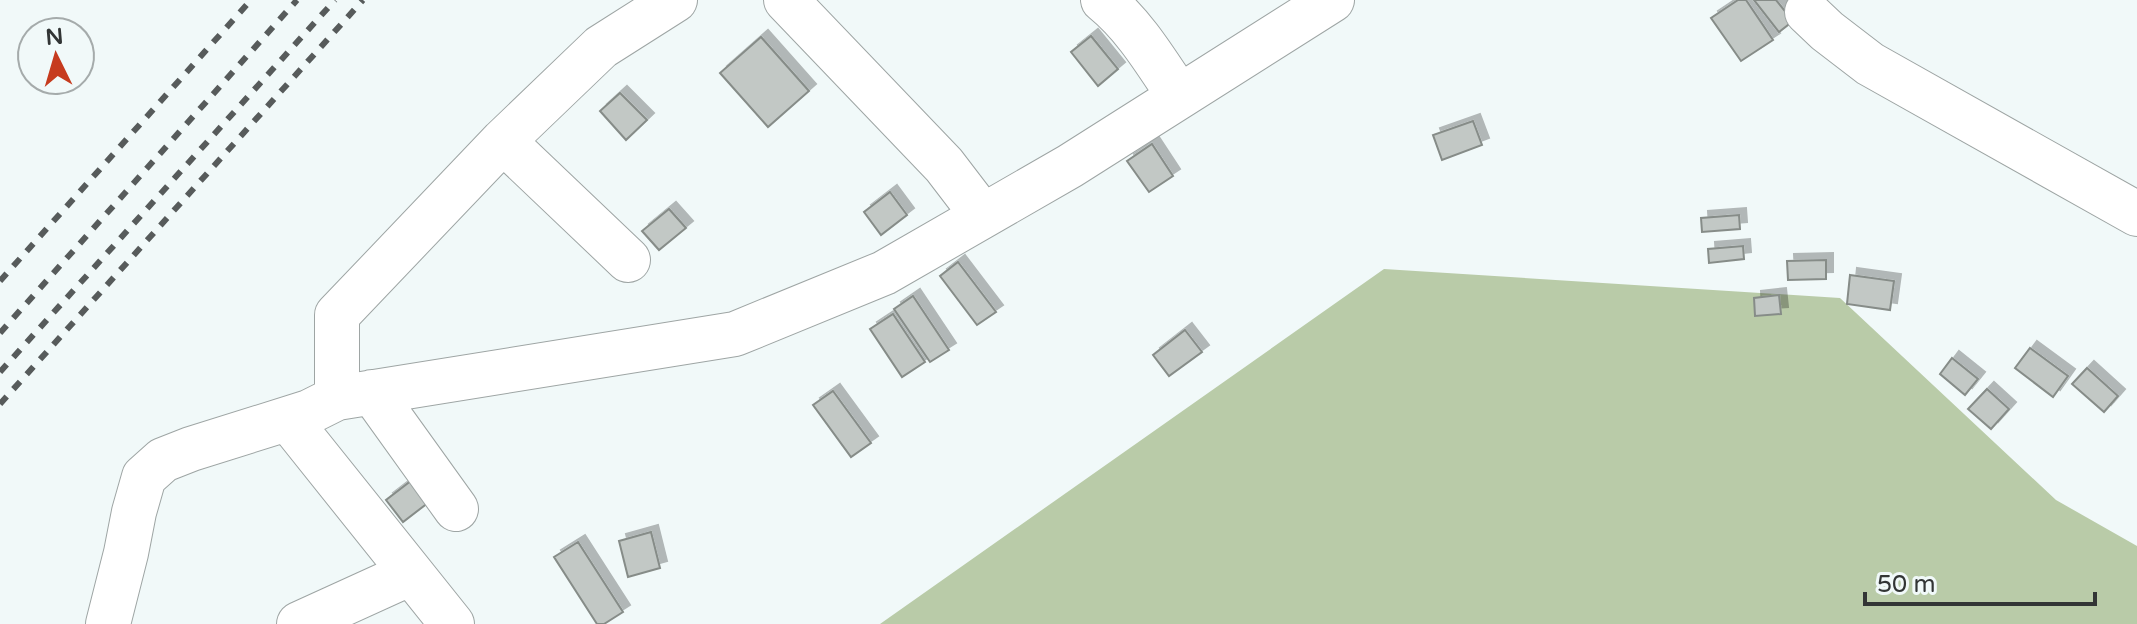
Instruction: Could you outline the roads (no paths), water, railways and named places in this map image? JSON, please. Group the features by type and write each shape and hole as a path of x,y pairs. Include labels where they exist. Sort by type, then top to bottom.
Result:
{"street":[{"path":"456,509 354,395 337,315 503,141 601,47 675,0"},
{"path":"786,0 944,165 983,216"},
{"path":"1103,0 1117,11 1148,50 1179,96"},
{"path":"108,624 144,477 163,460 354,395 735,334 884,273 1070,166 1332,0"},
{"path":"1807,12 1870,64 2137,214"},
{"path":"503,141 628,260"},
{"path":"288,419 452,624"},
{"path":"299,624 411,573"}],"railway":[{"path":"0,281 251,0"},
{"path":"0,333 297,0"},
{"path":"0,372 335,0"},
{"path":"0,404 363,0"}]}
